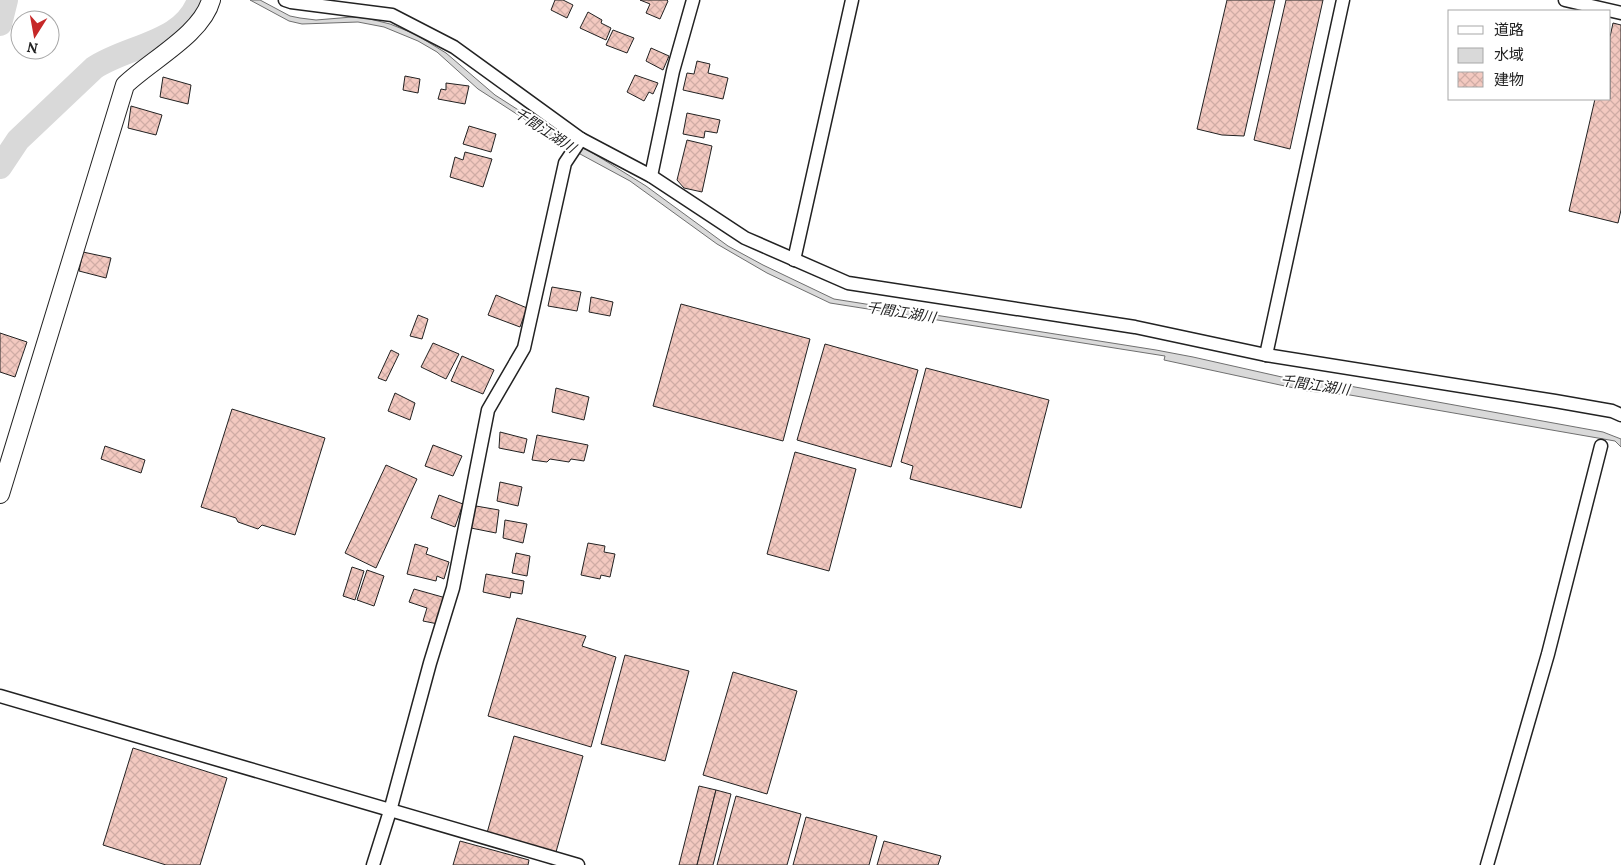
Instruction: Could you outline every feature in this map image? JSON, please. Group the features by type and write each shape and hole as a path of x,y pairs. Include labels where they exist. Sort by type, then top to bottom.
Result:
{"street":[{"path":"0,494 125,85 202,21 211,0"},
{"path":"285,0 392,15 454,47 581,139 651,176 745,238 848,283 1135,327 1266,355 1555,401 1612,411 1621,415"},
{"path":"651,176 673,71 693,0"},
{"path":"794,260 852,0"},
{"path":"1266,355 1343,0"},
{"path":"1565,0 1608,10"},
{"path":"373,865 453,588 488,410 524,348 565,163 581,139"},
{"path":"1487,865 1548,654 1601,446"},
{"path":"0,696 578,865"}],"water":[{"name":"千間江湖川","path":"250,0 260,0 290,16 316,20 352,17 366,18 390,24 415,34 446,53 495,95 573,145 588,150 646,186 728,246 834,299 1156,350 1304,382 1344,385 1603,432 1621,439 1621,447 1615,441 1350,395 1308,391 1164,360 1165,356 830,303 767,273 717,244 630,181 569,148 478,89 437,52 418,41 384,27 358,22 302,24 289,21"}],"building":[{"path":"555,0 563,0 573,5 567,18 551,10"},
{"path":"640,0 668,1 660,19 646,13 650,4"},
{"path":"1227,0 1275,0 1244,136 1222,135 1197,129"},
{"path":"1286,0 1323,0 1290,149 1254,140"},
{"path":"588,12 602,20 601,23 611,28 606,40 580,28"},
{"path":"1613,23 1621,25 1621,210 1618,223 1569,211 1595,100 1611,100 1611,32"},
{"path":"613,30 634,38 627,53 606,45"},
{"path":"651,48 669,56 663,70 646,61"},
{"path":"697,61 710,64 708,73 728,78 723,99 683,90 687,73 694,74"},
{"path":"635,75 658,83 653,94 649,92 644,101 627,92"},
{"path":"405,76 420,79 418,93 403,90"},
{"path":"163,77 191,85 188,104 160,97"},
{"path":"446,83 469,86 465,104 438,99 441,89 446,90"},
{"path":"131,106 162,115 156,135 128,128"},
{"path":"687,113 720,120 717,133 705,131 704,138 683,134"},
{"path":"469,126 496,134 491,152 463,144"},
{"path":"687,140 712,146 702,192 684,188 677,180"},
{"path":"465,152 492,159 483,187 450,177 455,157 463,160"},
{"path":"83,252 111,258 106,278 79,271"},
{"path":"552,287 581,292 577,311 548,306"},
{"path":"496,295 527,308 520,327 488,315"},
{"path":"591,297 613,302 610,316 589,312"},
{"path":"681,304 810,339 783,441 653,406"},
{"path":"418,315 428,319 422,339 410,336"},
{"path":"0,333 27,342 15,377 0,372"},
{"path":"433,343 459,354 446,379 421,367"},
{"path":"825,344 918,370 891,467 797,440"},
{"path":"391,350 399,354 386,381 378,378"},
{"path":"462,356 494,370 483,394 451,381"},
{"path":"926,368 1049,400 1021,508 910,479 913,466 901,462"},
{"path":"556,388 589,397 584,420 552,412"},
{"path":"395,393 415,403 410,420 388,411"},
{"path":"232,409 325,438 295,535 262,525 258,529 238,522 236,518 201,507"},
{"path":"500,432 527,439 524,453 499,448"},
{"path":"537,435 588,445 584,461 571,459 569,462 550,459 547,462 532,460"},
{"path":"433,445 462,456 453,476 425,466"},
{"path":"105,446 145,460 141,473 101,459"},
{"path":"795,452 856,469 829,571 767,554"},
{"path":"386,465 417,479 376,568 345,553"},
{"path":"500,482 522,487 518,506 497,501"},
{"path":"439,495 463,504 455,527 431,518"},
{"path":"476,506 499,510 496,533 471,528"},
{"path":"505,520 527,524 523,543 503,538"},
{"path":"588,543 605,546 604,552 615,554 610,577 601,575 600,579 581,575"},
{"path":"415,544 428,548 426,554 449,562 444,579 437,576 436,581 407,574"},
{"path":"516,553 530,556 527,576 512,573"},
{"path":"352,567 364,571 355,600 343,596"},
{"path":"367,570 384,576 374,606 357,600"},
{"path":"486,574 524,581 522,594 511,592 510,598 483,592"},
{"path":"414,589 446,598 438,624 423,621 427,608 409,602"},
{"path":"517,618 586,636 582,646 616,657 591,747 488,716"},
{"path":"625,655 689,671 665,761 601,744"},
{"path":"733,672 797,691 767,794 703,775"},
{"path":"514,736 583,756 556,852 487,833"},
{"path":"133,748 227,778 200,865 166,865 103,845"},
{"path":"699,786 716,790 697,865 679,865"},
{"path":"716,790 731,794 713,865 697,865"},
{"path":"736,796 801,814 787,865 717,865"},
{"path":"806,817 877,836 869,865 793,865"},
{"path":"460,841 529,860 528,865 453,865"},
{"path":"884,841 941,856 938,865 877,865"}],"waterway":[{"path":"0,24 6,0"},
{"path":"0,167 18,140 94,68 108,60 168,35 192,15 199,0"}]}
